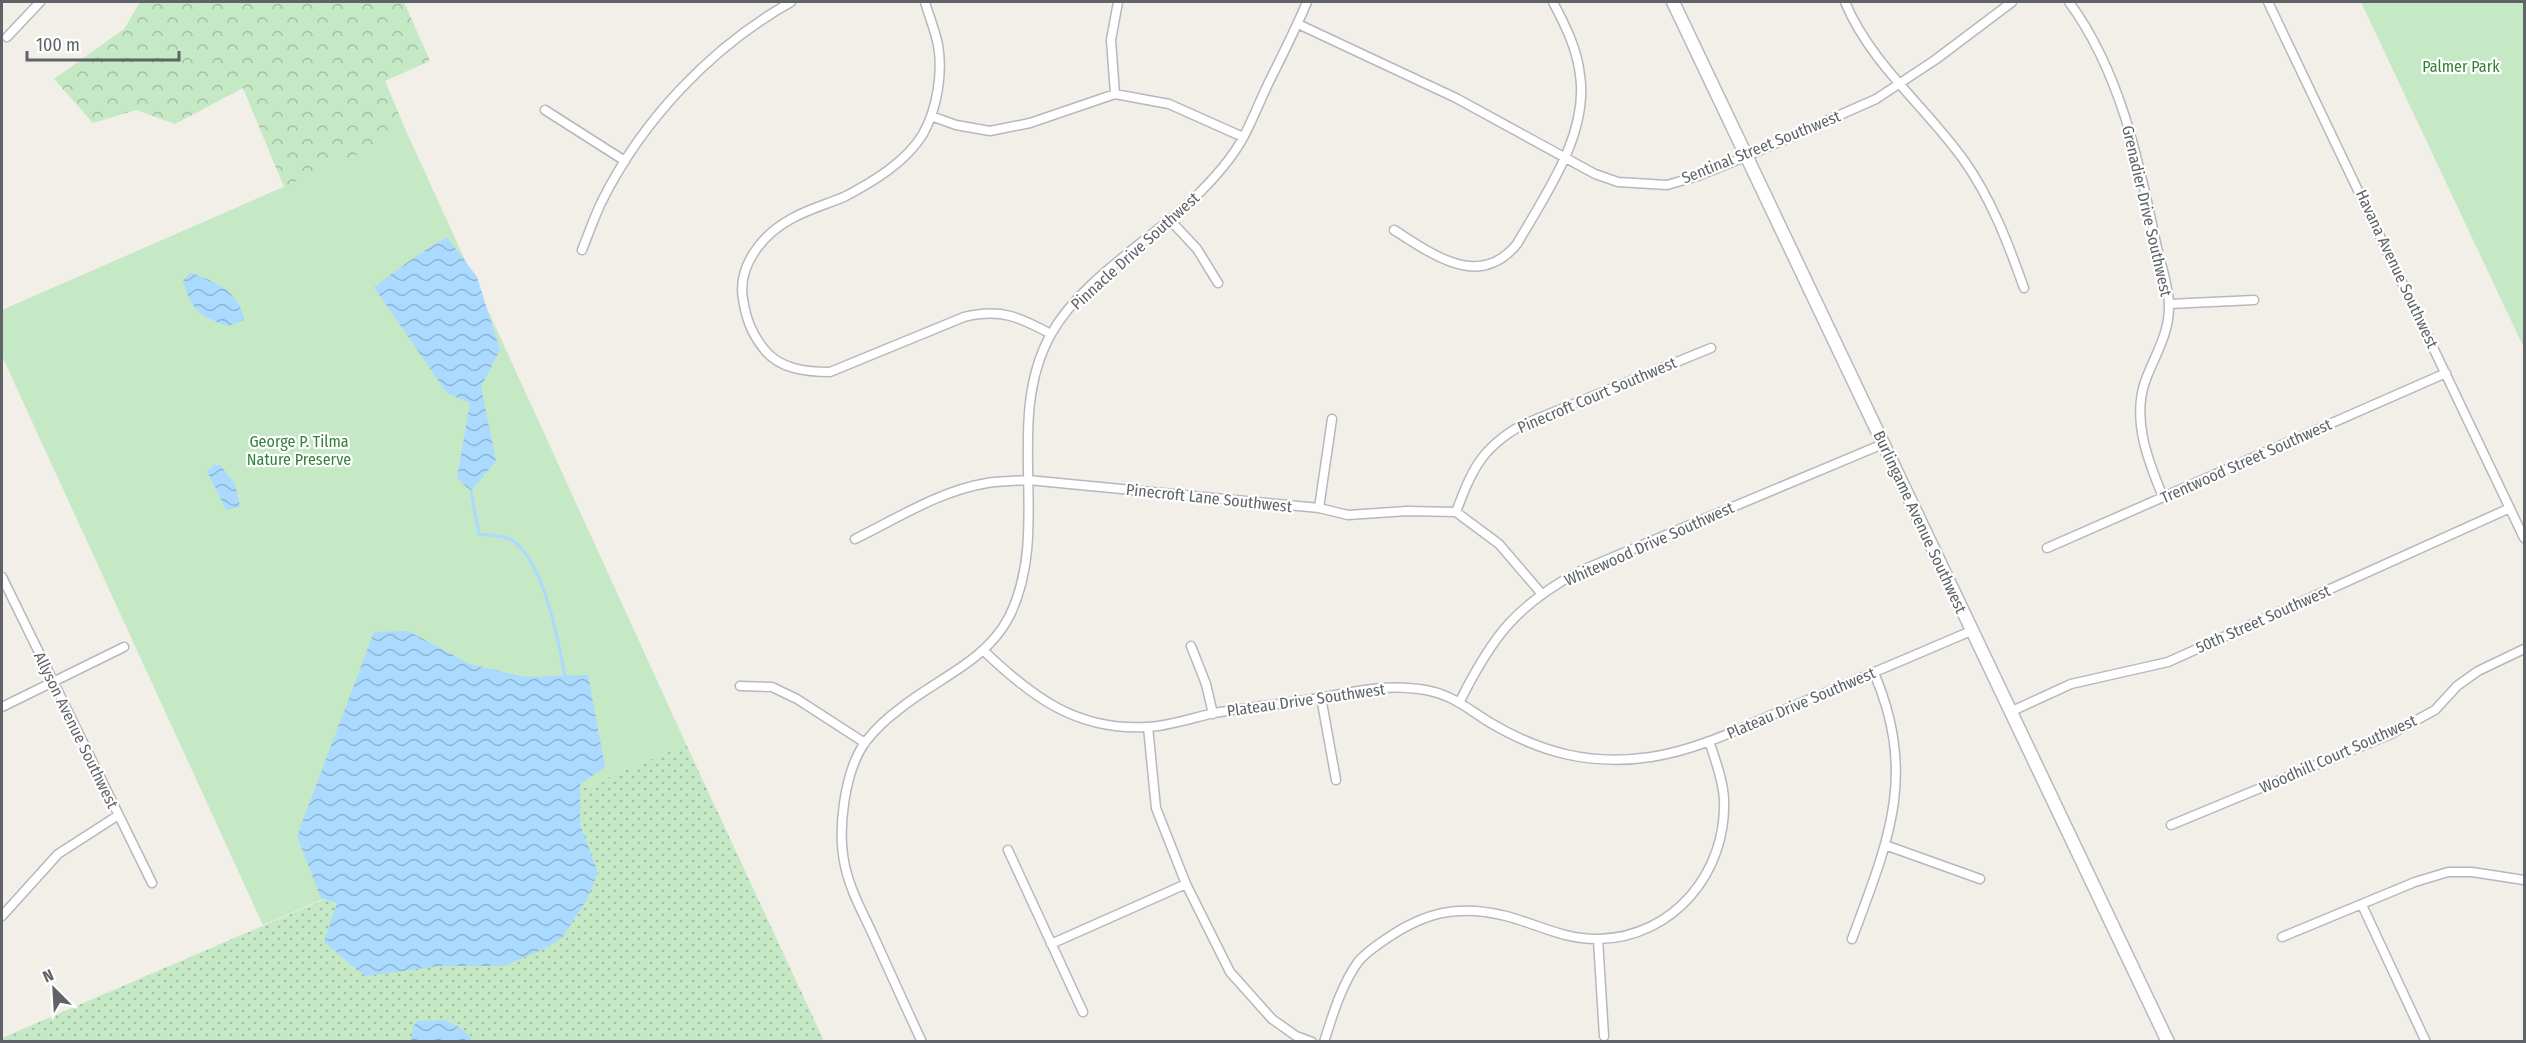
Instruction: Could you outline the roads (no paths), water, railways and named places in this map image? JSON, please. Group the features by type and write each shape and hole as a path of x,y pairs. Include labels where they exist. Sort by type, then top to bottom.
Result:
{"street":[{"path":"7,37 40,2"},
{"path":"582,250 600,205 625,160 673,97 710,60 741,34 791,2"},
{"path":"926,2 936,37 939,58 938,86 931,116 922,135 884,174 845,196 792,218 760,244 752,255 741,285 746,319 754,336 766,352 780,362 809,372 830,372 964,317 981,313 1003,313 1026,321 1051,334"},
{"path":"1115,94 1111,40 1118,2"},
{"name":"Pinnacle Drive Southwest","path":"922,1041 862,911 845,868 840,831 845,796 865,743 897,711 984,651 1005,623 1023,581 1027,562 1027,434 1030,400 1036,375 1051,334 1091,287 1191,202 1226,164 1244,137 1307,2"},
{"path":"1394,230 1453,263 1472,268 1486,267 1509,254 1517,244 1566,157 1578,121 1581,76 1570,37 1553,2"},
{"name":"Burlingame Avenue Southwest","path":"1673,2 2163,1040"},
{"path":"1845,2 1868,46 1963,159 1981,187 1996,216 2024,288"},
{"name":"Sentinal Street Southwest","path":"1298,24 1456,98 1595,174 1618,182 1667,184 1698,176 1850,111 1900,84 2012,2"},
{"name":"Grenadier Drive Southwest","path":"2069,2 2092,36 2124,113 2150,215 2169,304 2165,336 2146,380 2141,421 2148,462 2163,497"},
{"name":"Havana Avenue Southwest","path":"2268,2 2524,538"},
{"path":"931,116 956,125 990,131 1030,123 1115,94 1169,104 1244,137"},
{"path":"545,110 625,160"},
{"path":"1170,220 1197,249 1218,283"},
{"path":"2169,304 2254,300"},
{"name":"Pinecroft Court Southwest","path":"1456,512 1477,463 1487,450 1506,434 1522,425 1711,348"},
{"name":"Trentwood Street Southwest","path":"2046,548 2446,373"},
{"path":"1319,508 1332,419"},
{"name":"Whitewood Drive Southwest","path":"1460,701 1491,645 1503,629 1541,593 1580,571 1883,444"},
{"name":"Pinecroft Lane Southwest","path":"855,539 919,506 953,492 987,483 1028,480 1319,508 1348,515 1407,511 1456,512"},
{"name":"50th Street Southwest","path":"2010,712 2071,684 2168,662 2510,508"},
{"path":"1456,512 1499,544 1541,593"},
{"name":"Allyson Avenue Southwest","path":"2,577 117,816 152,883"},
{"name":"Plateau Drive Southwest","path":"984,651 1036,697 1063,712 1106,725 1148,727 1373,687 1403,687 1423,689 1460,701 1489,722 1557,754 1600,760 1651,757 1709,741 1971,631"},
{"path":"1191,646 1206,684 1213,714"},
{"path":"2,707 124,647"},
{"name":"Woodhill Court Southwest","path":"2171,825 2391,734 2435,710 2457,686 2478,670 2524,649"},
{"path":"1852,939 1885,845 1896,799 1897,761 1893,726 1874,673"},
{"path":"740,686 772,687 796,699 865,743"},
{"path":"1321,697 1336,780"},
{"path":"1148,727 1156,808 1186,884 1230,972 1272,1019 1296,1036 1312,1041"},
{"path":"1324,1041 1339,997 1360,960 1379,944 1420,918 1469,909 1507,916 1548,932 1598,939 1636,932 1658,923 1689,898 1707,874 1714,860 1721,835 1724,797 1709,741"},
{"path":"2,916 58,854 117,816"},
{"path":"1885,845 1980,879"},
{"path":"1008,850 1083,1012"},
{"path":"2282,937 2415,882 2448,872 2472,872 2524,880"},
{"path":"1051,944 1186,884"},
{"path":"2362,905 2426,1041"},
{"path":"1598,939 1604,1036"}],"water":[{"path":"447,237 477,277 500,350 481,387 496,461 471,491 457,478 470,403 447,393 374,287"},
{"path":"191,273 217,284 232,295 242,310 244,320 228,326 198,311 189,298 183,280"},
{"path":"214,465 220,465 235,484 240,507 226,510 207,471"},
{"path":"408,631 470,664 525,677 588,675 605,767 580,784 580,824 598,873 587,899 562,938 542,950 504,966 439,966 365,976 324,942 337,903 321,898 297,836 374,632"},
{"path":"443,1020 460,1028 472,1041 411,1041 413,1027 417,1021"}],"waterway":[{"path":"471,491 479,534 507,538 519,546 530,560 547,599 565,676"}],"park label":[{"name":"Palmer Park","path":"2461,66"},
{"name":"George P. Tilma Nature Preserve","path":"299,450"}]}
